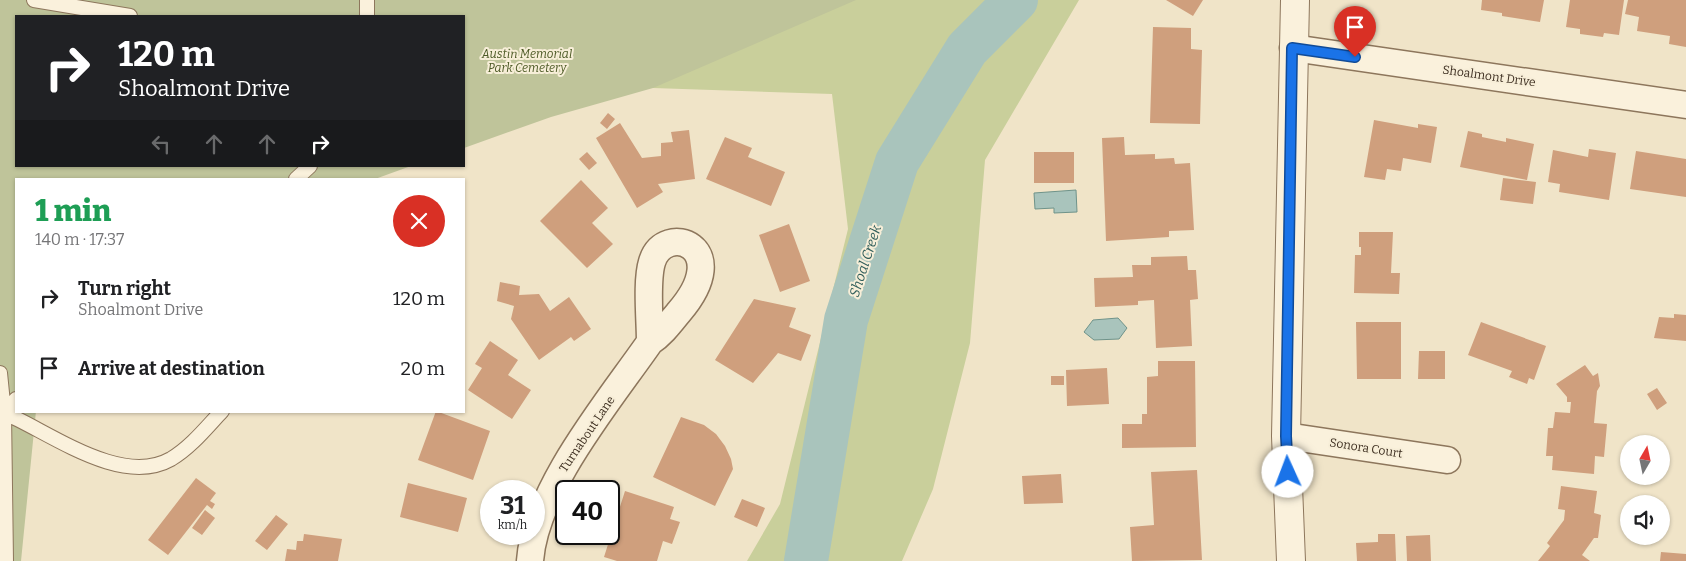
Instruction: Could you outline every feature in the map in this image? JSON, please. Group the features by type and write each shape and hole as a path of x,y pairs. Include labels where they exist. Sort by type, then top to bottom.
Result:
{"street":[{"path":"1291,561 1286,436 1292,48 1295,0"},
{"name":"Shoalmont Drive","path":"1292,48 1686,105"},
{"name":"Turnabout Lane","path":"530,561 543,510 561,471 650,342"},
{"name":"Sonora Court","path":"1286,436 1447,460"}],"lane":[{"path":"34,0 124,15"},
{"path":"367,0 367,15"},
{"path":"297,178 309,167"},
{"path":"0,373 6,561"},
{"path":"2,412 15,400"},
{"path":"2,412 30,428 112,463 146,468 171,459 192,443 220,413"}],"green space":[{"name":"Austin Memorial Park Cemetery","path":"0,0 856,0 653,88 551,117 465,148 465,15 15,15 15,167 408,167 378,178 15,178 15,413 36,413 21,561 0,561"},
{"path":"654,0 1079,0 985,160 970,343 933,489 902,561 747,561 780,504 848,229 832,94 653,88"}],"water":[{"path":"1076,190 1077,212 1054,213 1054,208 1035,209 1034,193"},
{"path":"1118,318 1127,328 1119,339 1094,340 1084,332 1093,320"}],"building":[{"path":"1166,0 1203,0 1193,16"},
{"path":"1482,0 1544,0 1540,22 1502,16 1502,13 1481,10"},
{"path":"1570,0 1624,0 1619,35 1604,33 1603,37 1580,34 1580,29 1566,27"},
{"path":"1628,0 1686,0 1686,47 1669,44 1670,36 1637,31 1639,17 1625,14"},
{"path":"1153,27 1191,28 1191,49 1202,50 1200,124 1150,123"},
{"path":"608,113 615,119 607,129 600,123"},
{"path":"1374,120 1418,128 1418,124 1437,127 1431,163 1403,158 1401,171 1387,169 1385,180 1364,177"},
{"path":"620,123 642,158 661,156 661,143 673,142 671,132 689,130 695,179 658,184 663,192 637,208 596,138"},
{"path":"1468,131 1482,134 1482,137 1506,142 1506,138 1534,144 1527,180 1460,167"},
{"path":"725,137 752,148 748,157 785,172 771,206 706,179"},
{"path":"1124,137 1125,155 1155,154 1155,159 1174,158 1175,164 1190,163 1194,230 1169,231 1169,237 1106,241 1102,138"},
{"path":"1589,149 1616,153 1609,200 1559,192 1560,184 1548,182 1553,150 1588,157"},
{"path":"1636,151 1686,159 1686,197 1630,189"},
{"path":"587,152 597,163 589,170 579,159"},
{"path":"1034,152 1074,152 1074,183 1034,183"},
{"path":"1503,178 1536,182 1533,204 1500,200"},
{"path":"581,180 608,208 592,223 613,244 587,268 540,221"},
{"path":"789,224 810,281 780,292 759,235"},
{"path":"1359,232 1393,232 1391,273 1400,273 1399,294 1354,293 1355,255 1361,255"},
{"path":"1187,256 1188,270 1196,270 1198,299 1190,300 1192,346 1156,348 1154,300 1138,301 1138,305 1095,307 1094,278 1133,277 1132,265 1151,265 1151,257"},
{"path":"500,282 520,286 519,295 539,294 550,311 569,297 591,329 574,341 571,337 539,360 511,319 514,306 497,301"},
{"path":"754,299 796,308 789,327 811,335 801,361 778,353 753,383 715,360"},
{"path":"1674,314 1686,315 1686,341 1654,338 1659,317 1674,318"},
{"path":"1356,322 1401,322 1401,379 1357,379"},
{"path":"1481,322 1546,346 1534,380 1529,378 1527,384 1509,377 1512,371 1468,355"},
{"path":"490,341 518,360 508,375 531,390 512,419 468,390 482,368 475,364"},
{"path":"1419,351 1445,351 1445,379 1418,379"},
{"path":"1158,361 1195,361 1196,447 1122,448 1122,424 1142,424 1142,414 1147,414 1147,377 1158,376"},
{"path":"1585,365 1593,376 1598,373 1600,386 1597,391 1594,423 1607,424 1604,457 1595,456 1594,474 1552,470 1553,456 1546,456 1548,428 1553,428 1555,412 1570,413 1571,402 1567,402 1567,397 1556,384"},
{"path":"1107,368 1109,404 1067,406 1066,370"},
{"path":"1051,376 1064,376 1064,385 1051,385"},
{"path":"1657,388 1667,403 1657,410 1647,394"},
{"path":"435,413 441,413 490,431 473,480 418,460"},
{"path":"681,417 704,425 716,434 725,446 731,459 733,469 715,506 653,477"},
{"path":"1197,470 1202,560 1132,561 1130,527 1154,525 1151,472"},
{"path":"1061,474 1063,503 1024,504 1022,476"},
{"path":"196,478 216,493 210,501 215,504 212,509 207,505 168,555 148,540"},
{"path":"408,483 467,498 458,532 400,517"},
{"path":"1561,486 1597,491 1594,513 1601,515 1598,538 1594,538 1582,555 1590,561 1538,561 1550,546 1547,543 1564,520 1565,510 1558,509"},
{"path":"625,491 674,507 670,519 680,522 672,544 663,541 657,561 617,561 604,557 608,545 620,545 620,507"},
{"path":"742,499 765,508 757,527 734,517"},
{"path":"205,510 215,518 202,535 192,528"},
{"path":"276,515 288,524 267,550 255,541"},
{"path":"304,534 342,539 338,561 285,561 287,549 296,550 297,541 303,541"},
{"path":"1378,534 1395,534 1396,561 1357,561 1356,543 1378,542"},
{"path":"1430,535 1431,561 1407,561 1406,536"},
{"path":"1661,552 1686,554 1686,561 1660,561"}],"waterway":[{"name":"Shoal Creek","path":"806,561 846,320 897,162 967,49 1016,0"}],"route":[{"path":"1288,472 1286,436 1292,48 1355,57"}]}
